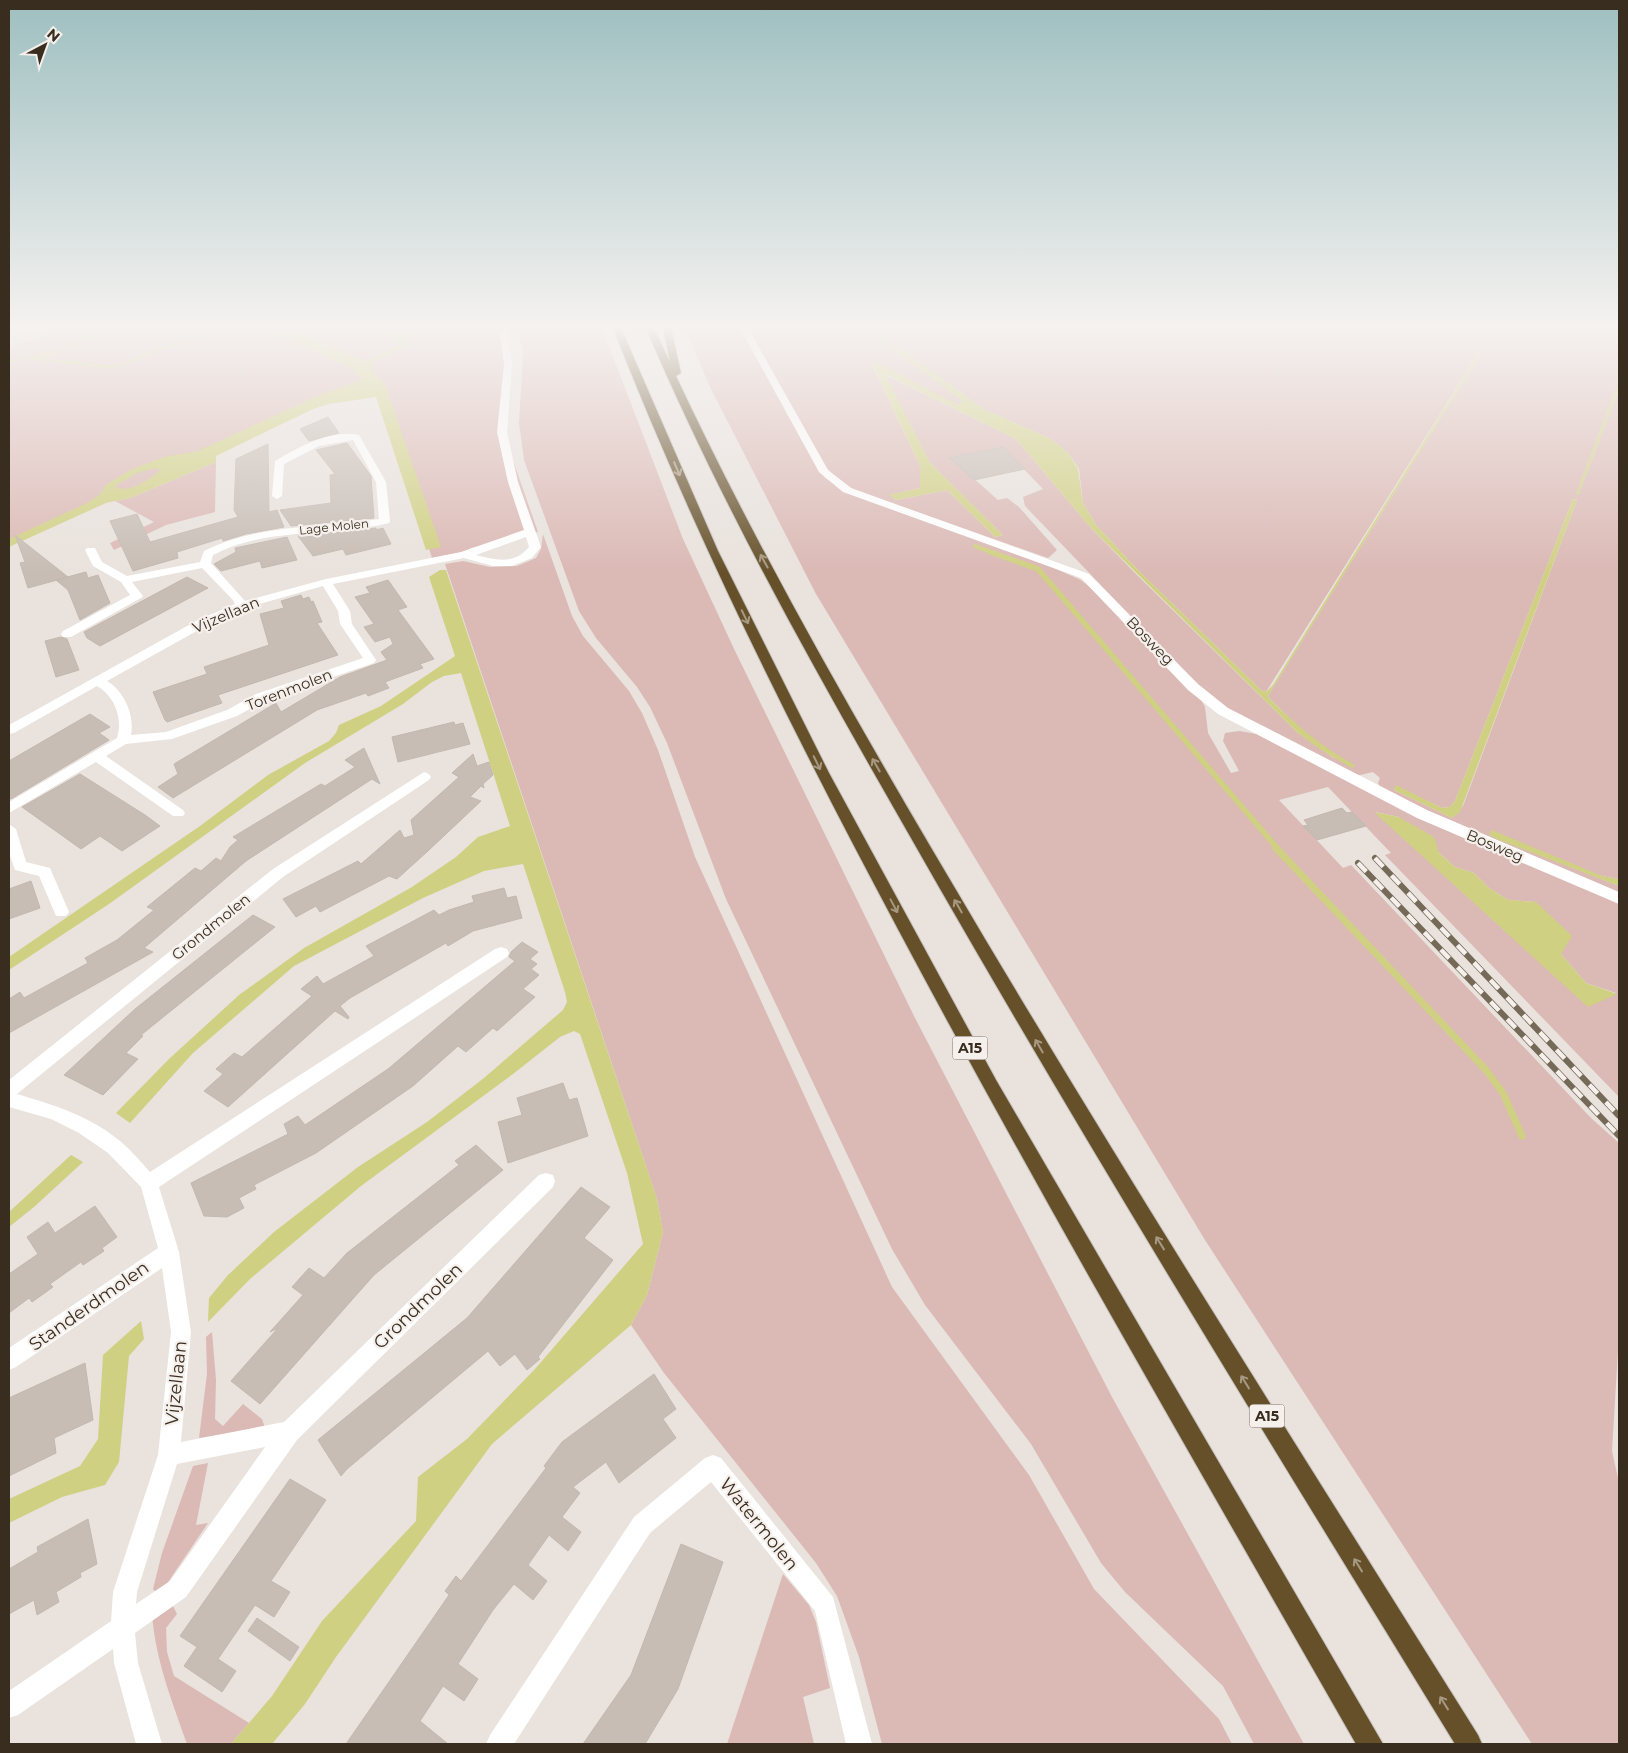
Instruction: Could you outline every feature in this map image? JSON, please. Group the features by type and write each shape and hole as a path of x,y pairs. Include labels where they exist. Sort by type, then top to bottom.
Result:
{"highway":[{"name":"A15","path":"652,410 712,551 822,773 990,1085 1370,1744"},
{"name":"A15","path":"687,410 755,544 872,759 1064,1088 1470,1744"}],"street":[{"path":"504,410 502,432 513,482 529,532"},
{"name":"Bosweg","path":"789,410 824,472 847,490 1085,576 1193,687 1223,711 1422,814 1619,898"},
{"name":"Lage Molen","path":"205,564 208,553 220,546 251,537 309,529 361,526 385,521 381,482 356,437 326,440 296,453 279,463 278,496"},
{"name":"Vijzellaan","path":"9,730 99,682 200,624 241,606 326,582 464,555 529,532 535,547 529,556 514,564 504,565 464,555"},
{"path":"67,634 137,596 124,580 97,564 91,550"},
{"path":"124,580 205,564 238,599 241,606"},
{"name":"Torenmolen","path":"9,808 123,740 167,736 232,713 261,698 370,660 346,624 344,611 326,582"},
{"path":"99,682 109,686 124,713 127,731 123,740"},
{"path":"96,756 178,813"},
{"name":"Grondmolen","path":"9,1090 278,873 424,777"},
{"path":"9,829 20,866 45,872 61,912"},
{"path":"149,1183 501,953"},
{"name":"Vijzellaan","path":"9,1099 55,1114 85,1128 114,1147 149,1183 169,1252 181,1332 169,1455 125,1592 123,1629 126,1662 149,1744"},
{"name":"Grondmolen","path":"123,1629 178,1590 289,1432 546,1180"},
{"name":"Standerdmolen","path":"9,1360 169,1252"},
{"path":"169,1455 289,1432"},
{"name":"Watermolen","path":"499,1744 642,1524 713,1466 824,1605 859,1744"},
{"path":"9,1706 123,1629"}],"shaded area":[{"path":"9,410 301,410 9,546"},
{"path":"287,410 311,410 216,456 216,462 130,498 106,503 9,547 9,539 87,503 99,495 107,484 132,469 164,457 198,451","holes":["155,468 160,470 151,477 127,489 116,487 116,485 137,473"]},
{"path":"380,410 394,410 441,547 426,550"},
{"path":"385,410 501,410 499,420 538,532 471,548 468,551 432,558"},
{"path":"520,410 633,410 683,539 735,651 915,1018 1112,1397 1304,1744 1254,1744 1223,1686 1125,1592 1101,1563 1031,1444 925,1305 892,1249 726,899 667,743 650,707 637,687 596,638 579,611 524,460 519,423"},
{"path":"722,410 787,410 824,477 846,492 1029,557 1081,580 1108,602 1201,700 1205,707 1208,733 1231,773 1239,771 1223,741 1225,733 1239,731 1263,735 1619,904 1619,1097 1385,855 1391,853 1328,787 1279,800 1343,868 1351,865 1591,1118 1619,1143 1619,1333 1612,1451 1619,1483 1619,1744 1532,1744 1205,1240 816,594","holes":["1375,812 1399,817 1455,867 1474,873 1489,888 1508,900 1536,902 1561,954 1586,983 1616,993 1588,1006"]},
{"path":"793,410 893,410 920,466 920,488 890,495 896,500 947,490 995,537 1003,535 930,463 903,410 957,410 1016,439 1091,528 1134,572 1298,733 1334,758 1337,756 1304,732 1268,697 1446,410 1608,410 1576,494 1579,494 1611,410 1619,410 1619,879 1602,876 1489,835 1619,886 1619,894 1452,823 1380,787 1378,783 1380,778 1373,772 1356,776 1223,706 1193,681 1025,506 1023,497 1043,489 1003,447 951,458 998,500 1007,498 1019,507 1057,550 1048,558 855,490 836,479 820,460","holes":["1573,499 1577,500 1463,806 1452,818 1394,790 1396,786 1442,808 1450,807 1455,801"]},
{"path":"894,410 903,410 930,463 1003,535 995,537 947,490 896,500 889,495 920,488 920,466"},
{"path":"957,410 985,410 1051,439 1069,454 1078,469 1083,503 1096,525 1139,571 1262,691 1266,692 1273,685 1443,410 1446,410 1268,697 1309,734 1331,751 1355,765 1352,768 1321,750 1298,733 1091,528 1016,439"},
{"path":"985,410 1443,410 1266,692 1262,691 1139,571 1096,525 1083,503 1079,469 1069,454 1051,439"},
{"path":"1608,410 1611,410 1579,495 1576,494"},
{"path":"216,462 215,512 166,525 114,550 110,543 154,522 115,501 130,498"},
{"path":"1573,499 1577,500 1460,812 1452,818 1394,790 1396,785 1442,808 1450,807 1455,801"},
{"path":"543,534 572,616 583,636 629,691 642,713 658,750 695,857 892,1287 1029,1475 1094,1589 1219,1719 1232,1744 882,1744 859,1657 837,1596 816,1563 664,1373 631,1325 647,1295 663,1232 657,1199 445,564 463,561 490,567 517,566 536,558 541,549"},
{"path":"440,570 446,570 657,1199 663,1232 647,1295 631,1325 492,1444 336,1657 305,1704 272,1744 231,1744 272,1696 322,1621 416,1521 418,1477 467,1439 535,1369 643,1244 627,1173 580,1034 574,1031 560,1037 361,1186 250,1279 208,1322 209,1298 228,1275 274,1232 358,1167 427,1122 484,1078 563,1010 567,1002 565,992 523,864 484,871 423,898 294,966 193,1053 130,1123 116,1113 169,1059 239,995 304,948 412,887 456,857 478,837 510,826 461,673 444,676 432,682 403,704 305,763 109,904 9,970 9,957 200,826 268,775 329,741 336,733 339,725 381,706 455,656 429,577"},
{"path":"1374,812 1399,817 1434,837 1439,853 1455,867 1474,873 1489,888 1508,900 1536,902 1572,936 1561,954 1586,983 1617,994 1588,1007"},
{"path":"1492,830 1602,876 1619,879 1619,886 1499,840 1489,835"},
{"path":"71,1155 83,1162 9,1227 9,1212"},
{"path":"141,1321 144,1339 129,1356 119,1462 105,1485 62,1497 9,1523 9,1499 80,1466 98,1439 103,1355"},
{"path":"212,1332 216,1380 215,1419 223,1426 243,1404 262,1419 265,1428 199,1438 207,1374 206,1337"},
{"path":"208,1463 196,1525 208,1523 166,1585 156,1592 153,1589 162,1553 193,1466"},
{"path":"783,1574 809,1605 816,1622 830,1688 803,1697 814,1744 727,1744"},
{"path":"173,1606 177,1614 166,1628 167,1652 174,1676 249,1723 231,1744 187,1744 160,1663 152,1613"}],"building":[{"path":"328,417 339,433 309,441 300,429"},
{"path":"347,443 371,476 374,518 291,526 280,510 331,503 330,475 335,474 316,450"},
{"path":"268,444 269,512 277,510 284,527 246,534 223,541 222,538 177,552 178,558 133,571 110,521 137,514 150,542 238,517 234,510 236,459"},
{"path":"1003,447 1025,469 974,480 949,458"},
{"path":"376,528 376,530 383,528 391,544 346,555 343,549 313,556 298,536"},
{"path":"15,535 68,577 28,588 20,563 25,562"},
{"path":"287,537 297,560 262,568 260,561 221,571 214,564 236,552 235,548"},
{"path":"86,572 88,578 98,575 110,603 80,620 68,590 56,580"},
{"path":"187,577 208,588 100,646 87,638 84,632"},
{"path":"388,580 407,607 398,610 434,659 420,664 423,668 385,682 389,688 368,696 366,693 317,710 173,798 158,787 178,774 174,764 276,703 281,712 340,677 387,660 381,652 393,644 390,637 375,642 364,627 374,624 355,597 370,593 366,587"},
{"path":"301,595 303,599 309,597 311,602 313,601 322,622 317,623 338,655 218,695 222,703 167,722 165,720 153,692 207,674 204,667 269,645 260,614 284,608 281,601"},
{"path":"61,637 67,639 79,670 56,677 45,641"},
{"path":"90,714 110,727 99,733 109,740 11,799 9,797 9,761"},
{"path":"454,722 455,725 463,723 470,744 398,762 392,737"},
{"path":"364,748 380,784 372,779 246,861 144,948 153,952 9,1033 9,999 20,992 24,998 88,963 85,958 117,940 154,910 147,907 195,868 201,871 216,858 221,861 230,847 238,840 233,837 321,784 325,786 355,767 345,760"},
{"path":"473,754 477,766 489,762 493,775 483,784 484,788 481,786 470,797 481,801 429,850 397,879 389,876 320,912 316,906 296,917 283,899 358,861 361,864 400,830 404,838 414,835 411,820 459,777 452,773"},
{"path":"80,774 160,826 122,851 100,836 81,849 22,807"},
{"path":"1342,808 1347,813 1352,812 1366,826 1317,840 1303,826 1308,825 1304,820"},
{"path":"31,881 40,908 9,919 9,889"},
{"path":"504,888 507,898 516,896 522,918 473,931 448,946 446,943 350,998 340,1006 349,1017 348,1019 335,1011 228,1107 204,1091 223,1074 216,1069 234,1053 242,1057 312,996 301,989 317,976 323,984 374,956 366,946 434,910 439,915 474,902 472,896"},
{"path":"253,915 275,927 141,1035 143,1036 126,1053 138,1059 103,1095 64,1075 135,1009"},
{"path":"522,942 538,952 530,959 537,964 531,969 539,975 523,989 535,997 497,1031 493,1028 466,1052 458,1046 413,1086 316,1153 254,1185 256,1189 239,1198 244,1208 227,1217 204,1216 191,1183 288,1134 284,1124 298,1116 305,1125 388,1069 515,961 509,957 511,952"},
{"path":"563,1083 569,1100 577,1098 588,1136 508,1163 498,1122 522,1115 517,1098"},
{"path":"476,1145 503,1170 374,1275 260,1404 231,1381 278,1328 270,1332 303,1295 292,1287 309,1268 324,1278 347,1253 459,1165 455,1161"},
{"path":"581,1187 610,1207 584,1238 613,1260 538,1357 540,1359 527,1370 515,1354 500,1366 488,1351 341,1476 318,1440 467,1318"},
{"path":"95,1206 117,1237 102,1248 104,1251 83,1265 81,1262 50,1284 53,1287 32,1302 29,1298 9,1313 9,1274 38,1254 27,1237 48,1222 55,1233"},
{"path":"85,1363 93,1420 54,1438 56,1453 9,1476 9,1398"},
{"path":"654,1374 676,1409 663,1419 676,1438 619,1483 606,1462 573,1487 580,1493 562,1517 581,1532 568,1551 549,1535 528,1565 547,1581 533,1600 514,1584 493,1610 458,1664 478,1679 464,1701 443,1686 420,1721 448,1744 346,1744 449,1595 445,1591 456,1576 461,1581 546,1468 544,1466 562,1442"},
{"path":"290,1479 326,1500 271,1581 290,1592 274,1617 255,1605 218,1659 236,1671 222,1692 184,1666 197,1647 180,1636"},
{"path":"88,1519 97,1564 80,1573 81,1577 56,1592 59,1602 37,1615 34,1600 9,1614 9,1569 38,1552 37,1547"},
{"path":"681,1544 723,1562 678,1689 645,1744 583,1744 631,1675"},
{"path":"257,1618 299,1647 290,1661 248,1631"}],"waterway":[{"path":"975,546 994,553"},
{"path":"990,552 1038,569 1278,849"},
{"path":"1276,848 1486,1070 1503,1093 1522,1136"}],"railway":[{"path":"1375,858 1619,1116"},
{"path":"1358,863 1619,1136"}]}
